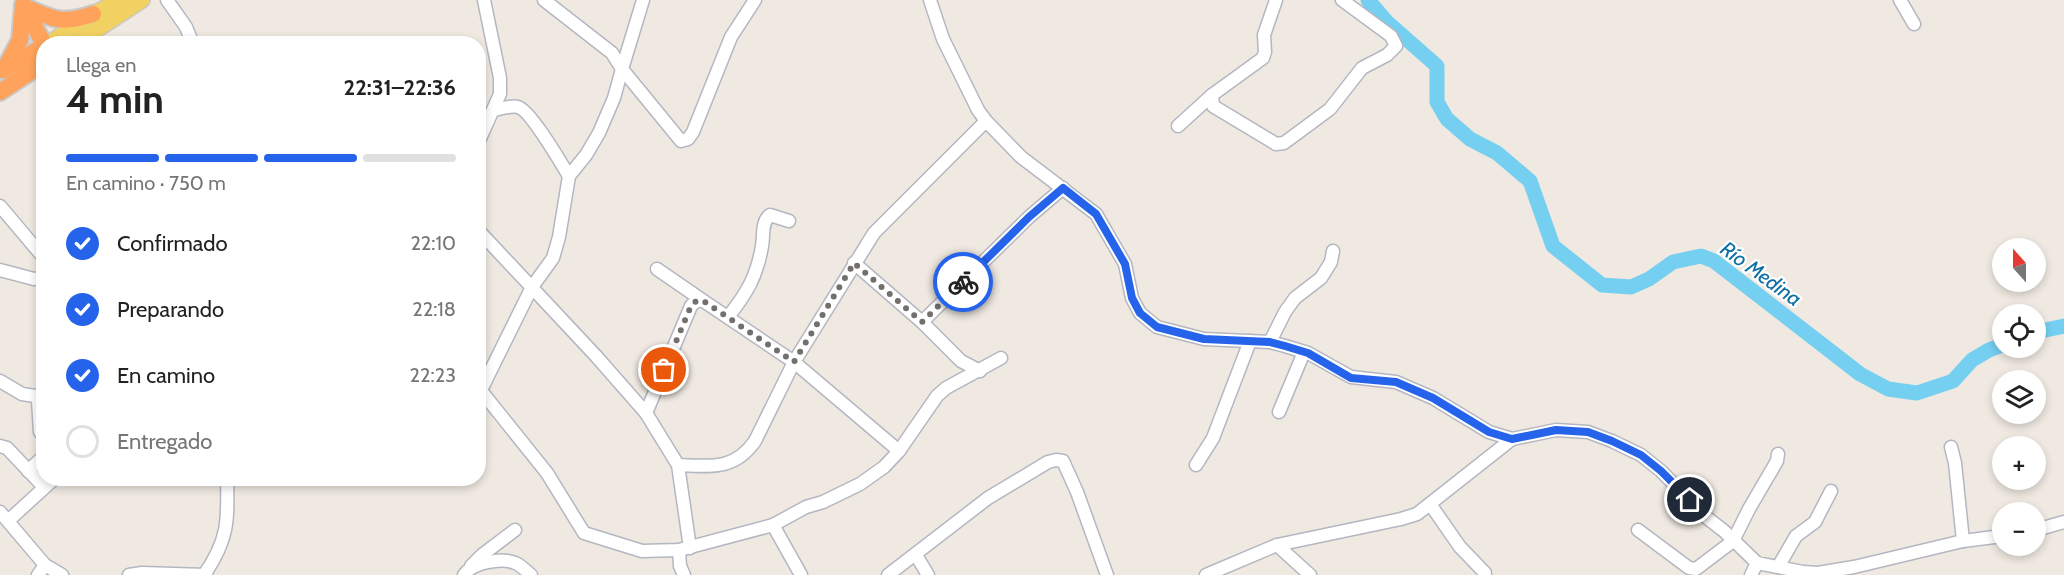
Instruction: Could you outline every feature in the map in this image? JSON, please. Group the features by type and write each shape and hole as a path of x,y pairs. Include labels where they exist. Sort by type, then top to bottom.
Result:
{"highway":[{"path":"22,3 62,21 76,20 93,14"},
{"path":"22,3 41,36"},
{"path":"2,72 20,40 22,3"},
{"path":"2,72 36,50"},
{"path":"0,92 36,68"}],"main road":[{"path":"58,36 121,0"},
{"path":"90,36 142,0"}],"street":[{"path":"167,0 190,36"},
{"path":"484,0 500,78 500,94 486,126"},
{"path":"544,0 612,53 622,69 681,141 688,139 693,132 731,37 755,0"},
{"path":"486,377 532,286 553,258 569,176 586,155 599,133 614,98 643,0"},
{"path":"930,0 943,39 978,110 1021,157 1096,214 1125,264 1132,298 1140,313 1157,327 1204,339 1270,342 1304,352 1351,378 1396,382 1433,398 1489,432 1512,439"},
{"path":"1178,126 1212,95 1263,58 1264,35 1276,0"},
{"path":"1212,95 1213,106 1276,144 1284,143 1330,109 1362,68 1387,55 1396,46 1391,36 1342,0"},
{"path":"1900,0 1914,24"},
{"path":"494,110 512,106 523,110 545,138 569,176"},
{"path":"678,465 718,466 747,453 794,362 874,233 986,121"},
{"path":"922,322 1029,217 1063,188"},
{"path":"0,206 36,249"},
{"path":"728,316 746,295 756,275 765,221 770,215 789,221"},
{"path":"486,238 646,413 678,465 684,549 680,572"},
{"path":"1270,342 1295,298 1321,278 1333,251"},
{"path":"854,263 922,322 961,361 980,371"},
{"path":"657,269 794,362 899,451"},
{"path":"0,270 36,279"},
{"path":"646,413 691,306 702,300"},
{"path":"1196,465 1213,438 1250,341"},
{"path":"1279,412 1304,352"},
{"path":"486,396 548,472 584,533 642,551 684,549 773,525 806,507 823,502 860,484 884,467 899,451 937,396 946,388 1001,358"},
{"path":"0,381 22,394 36,397"},
{"path":"1206,575 1277,545 1417,514 1512,439 1556,430 1588,432 1641,455 1661,471 1706,517 1734,541 1754,569 1778,567 1803,573 1820,574 1963,541 1992,537"},
{"path":"0,446 7,448 36,480"},
{"path":"1951,447 1955,463 1963,541"},
{"path":"1638,530 1689,568 1696,569 1734,541 1744,518 1777,461 1778,454"},
{"path":"888,575 988,498 1048,462 1056,460 1063,461 1077,492 1107,575"},
{"path":"28,471 36,464"},
{"path":"129,575 205,575 224,540 228,520 227,486"},
{"path":"44,488 4,516 42,570 62,575"},
{"path":"1778,567 1796,536 1815,522 1831,491"},
{"path":"1430,504 1460,547 1485,573"},
{"path":"2046,527 2064,522"},
{"path":"773,525 801,575"},
{"path":"466,572 482,555 515,530"},
{"path":"1277,545 1310,575"},
{"path":"916,555 928,575"},
{"path":"466,572 490,563 512,561 531,575"}],"waterway":[{"name":"Río Medina","path":"1368,0 1386,21 1437,66 1437,102 1447,119 1470,139 1497,153 1530,181 1553,246 1602,285 1631,287 1649,279 1673,262 1701,256 1714,261 1860,374 1888,389 1917,393 1953,381 1972,360 1992,349"},
{"name":"Río Medina","path":"2046,330 2064,326"}],"way so far":[{"path":"664,370 691,306 695,302 702,300 794,362 854,263 922,322 963,282"}],"route":[{"path":"963,282 1029,217 1063,188 1096,214 1125,264 1132,298 1140,313 1157,327 1204,339 1270,342 1308,353 1351,378 1396,382 1433,398 1489,432 1512,439 1556,430 1588,432 1641,455 1690,500"}]}
